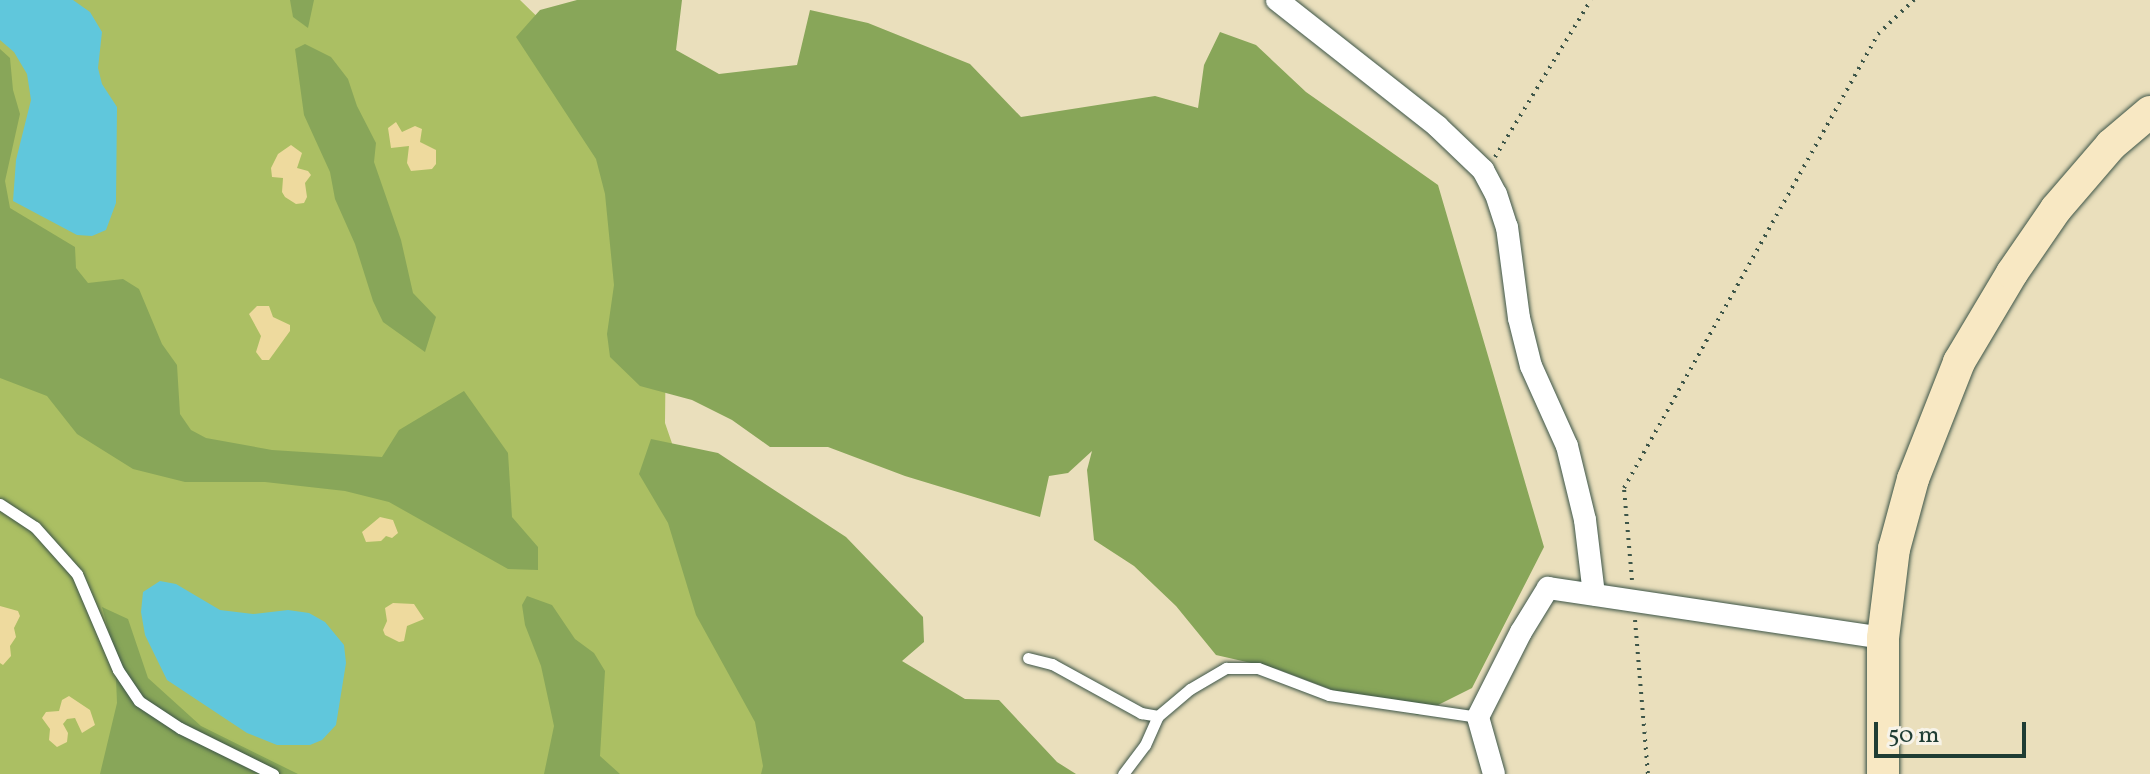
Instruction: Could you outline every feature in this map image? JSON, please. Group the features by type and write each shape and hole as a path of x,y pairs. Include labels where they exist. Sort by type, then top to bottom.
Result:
{"main road":[{"path":"1883,774 1883,638 1894,549 1913,479 1959,362 2012,273 2056,209 2111,145 2150,112"}],"street":[{"path":"1277,0 1437,126 1483,170 1496,194 1507,227 1519,318 1531,366 1567,446 1585,520 1594,594"},
{"path":"1494,774 1478,717 1521,632 1548,588 1883,638"}],"lane":[{"path":"0,504 35,527 77,574 118,670 139,701 180,728 273,774"},
{"path":"1028,658 1052,664 1141,713 1158,716"},
{"path":"1123,774 1145,745 1158,716 1212,674 1241,667 1280,675 1329,695 1478,717"}],"path":[{"path":"1483,170 1503,149 1591,0"},
{"path":"1648,774 1624,488 1878,34 1914,0"}],"green space":[{"path":"0,0 520,0 668,144 665,423 775,742 776,774 0,774"},
{"path":"290,0 314,0 308,28 293,17"},
{"path":"577,0 682,0 676,50 719,74 797,65 810,10 868,23 970,64 1021,117 1155,96 1198,108 1204,65 1220,32 1256,45 1306,92 1438,185 1544,547 1472,688 1418,715 1359,700 1277,669 1216,655 1176,606 1134,566 1094,540 1087,470 1092,451 1068,473 1049,476 1040,517 905,476 828,447 770,447 732,420 692,400 640,386 610,357 607,334 614,285 605,194 596,159 516,37 540,10"},
{"path":"305,44 331,57 348,79 357,106 376,143 374,162 401,240 413,293 436,317 425,352 383,322 373,301 355,244 335,199 330,172 304,115 295,49"},
{"path":"0,49 10,58 13,90 20,114 5,181 10,208 75,247 76,268 88,283 123,279 139,289 162,344 177,365 180,414 191,430 206,438 272,450 382,457 399,430 464,391 508,453 512,517 538,547 538,570 508,569 389,502 345,491 265,482 185,482 133,469 77,434 47,396 0,378"},
{"path":"651,439 718,453 846,537 923,617 924,642 902,661 965,699 999,700 1057,762 1076,774 761,774 763,766 755,722 696,615 668,523 639,474"},
{"path":"527,596 552,605 575,639 594,653 605,671 600,756 620,774 544,774 554,726 541,666 525,625 522,605"},
{"path":"102,607 128,619 148,678 201,726 298,774 100,774 117,703 115,654"}],"sand":[{"path":"396,122 402,132 415,126 422,129 420,142 436,150 436,164 432,169 411,171 407,163 409,146 391,148 388,128"},
{"path":"291,145 302,153 297,168 311,175 305,183 307,197 304,203 296,204 285,197 282,192 283,178 272,177 271,168 278,154"},
{"path":"257,306 269,306 273,317 290,325 290,331 269,360 262,360 256,352 261,336 249,314"},
{"path":"380,517 393,520 398,533 392,538 386,536 381,541 366,542 362,532"},
{"path":"393,603 414,604 424,619 407,626 404,641 399,642 385,635 383,630 387,621 385,608"},
{"path":"0,606 18,611 20,616 14,628 16,637 10,646 11,656 3,665 0,663"},
{"path":"69,696 90,710 95,725 82,733 75,718 67,719 63,724 68,733 67,742 57,747 49,740 50,729 42,718 46,712 59,711 62,700"}],"water":[{"path":"0,0 73,0 90,12 102,32 98,68 102,84 117,107 116,203 106,230 92,236 77,235 13,201 16,160 31,100 27,74 14,52 0,40"},
{"path":"160,581 176,584 220,610 253,614 288,610 309,613 325,622 344,645 346,663 336,725 322,740 310,745 277,745 247,733 167,680 145,635 141,612 143,592"}]}
